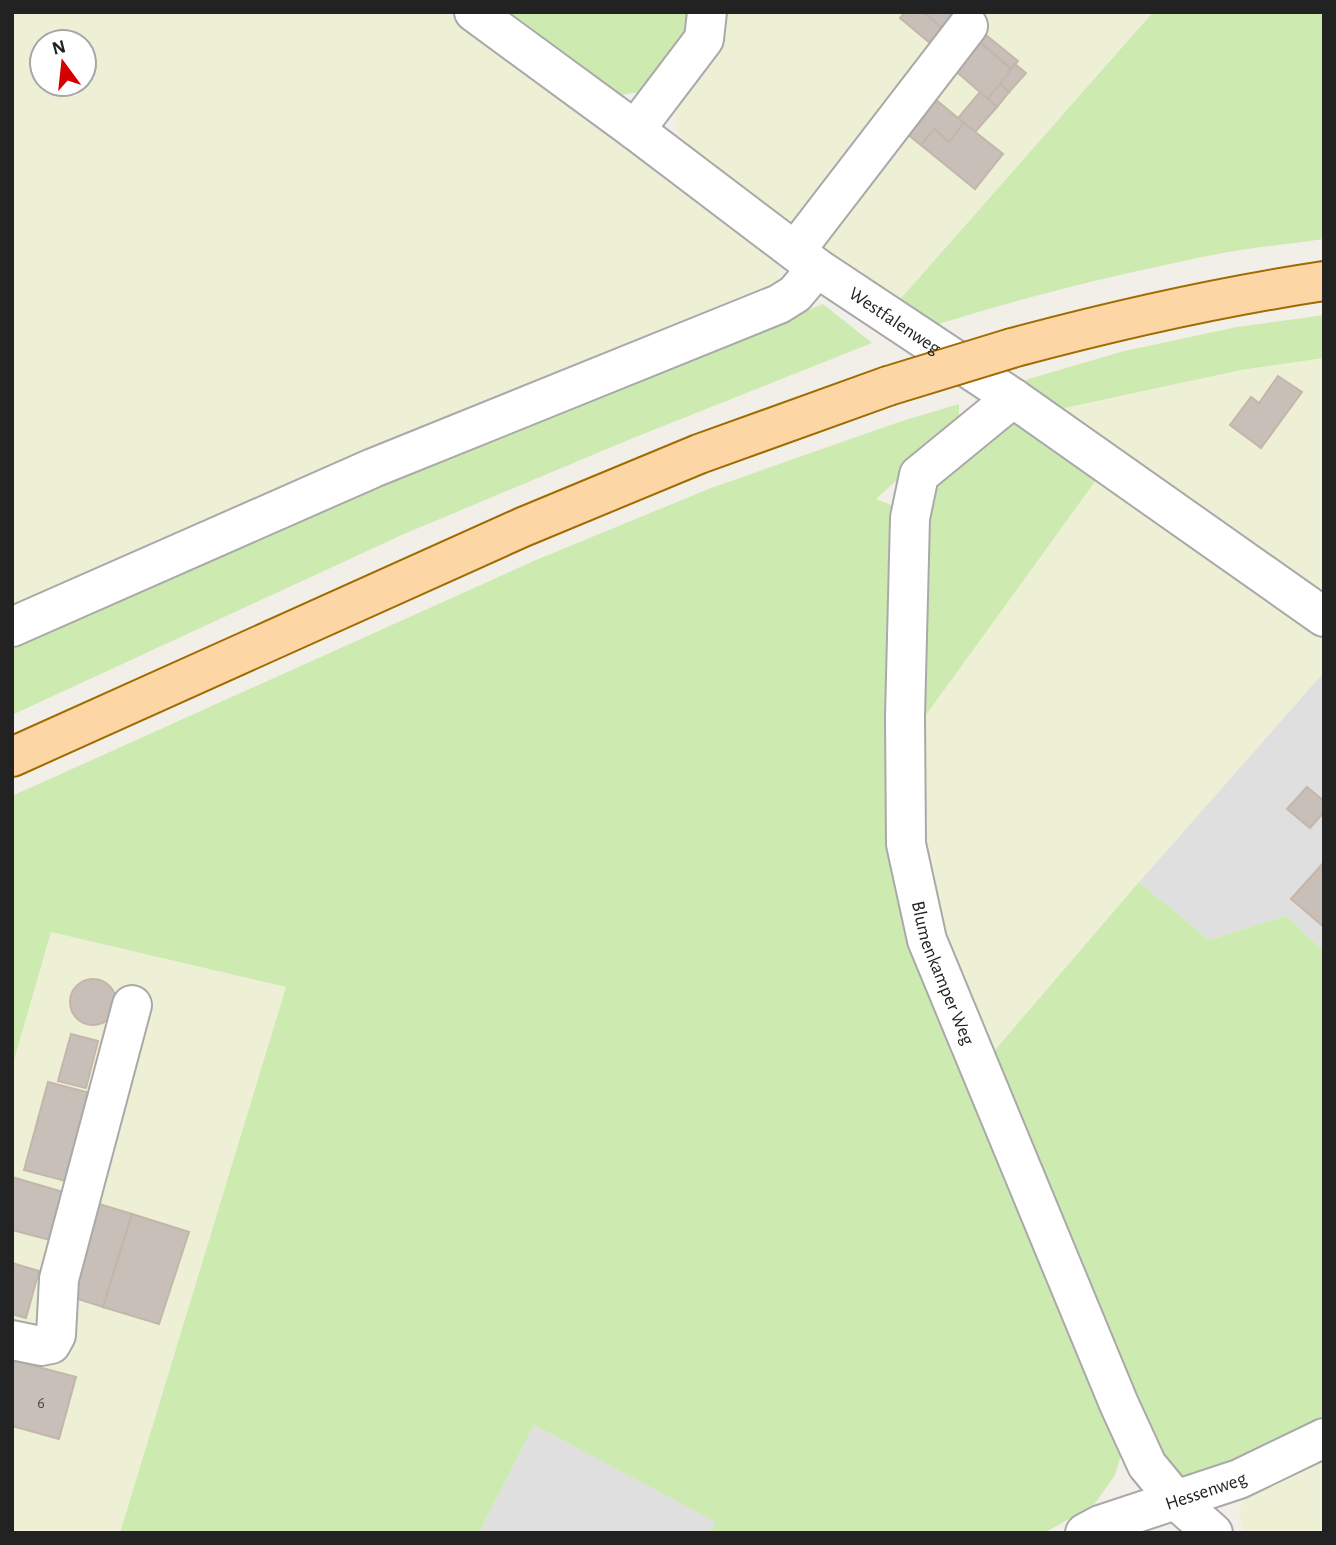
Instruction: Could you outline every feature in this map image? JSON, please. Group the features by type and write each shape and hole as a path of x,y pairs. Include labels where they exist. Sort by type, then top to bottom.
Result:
{"main road":[{"path":"12,757 523,527 699,454 888,386 1012,348 1231,295 1324,281"}],"street":[{"name":"Westfalenweg","path":"474,12 806,259 1013,397 1324,617"},
{"path":"635,131 704,39 707,12"},
{"path":"12,627 373,468 779,304 794,293 806,259 968,26"},
{"name":"Blumenkamper Weg","path":"1013,397 919,475 910,519 905,716 906,844 927,940 1119,1404 1147,1465 1176,1500 1213,1533"},
{"path":"12,1340 41,1346 51,1343 56,1335 59,1279 132,1005"},
{"name":"Hessenweg","path":"1085,1533 1100,1525 1239,1479 1324,1438"}],"shaded area":[{"path":"1324,672 1324,951 1286,916 1209,940 1139,882"},
{"path":"534,1425 717,1522 710,1533 479,1533"}],"green space":[{"path":"12,12 449,12 562,95 779,265 779,280 12,608"},
{"path":"493,12 696,12 697,26 640,92 621,95 612,94"},
{"path":"721,12 1152,12 897,303 685,149 676,125 678,99"},
{"path":"1153,12 1324,12 1324,239 1235,251 1150,268 1040,295 932,326 897,303"},
{"path":"823,304 872,343 633,438 404,534 12,715 12,649 379,485"},
{"path":"1324,315 1324,358 1241,370 1055,410 1025,380 1124,351 1237,327"},
{"path":"1324,358 1324,600 1055,410 1241,370"},
{"path":"959,404 959,424 876,499 896,507 896,845 1123,1449 1115,1475 1094,1505 1044,1533 710,1533 716,1522 534,1425 479,1533 120,1533 286,987 51,932 12,1067 12,796 536,560 711,488 902,421"},
{"path":"1015,415 1099,476 918,726 929,492"},
{"path":"1099,476 1324,636 1324,672 989,1057 942,936 919,841 918,726"},
{"path":"1139,882 1209,940 1286,916 1324,951 1324,1421 1220,1469 1183,1482 1157,1457 989,1057"},
{"path":"51,932 286,987 120,1533 12,1533 12,1067"},
{"path":"1324,1454 1324,1533 1244,1533 1238,1512 1248,1493"}],"building":[{"path":"905,12 924,12 942,28 930,43 900,18"},
{"path":"924,12 955,12 942,28"},
{"path":"981,31 1018,61 1012,69 975,38"},
{"path":"975,38 1012,70 988,99 951,67"},
{"path":"1015,64 1026,73 1009,92 1000,84"},
{"path":"1000,84 1009,92 997,107 988,99"},
{"path":"980,92 997,107 975,132 958,118"},
{"path":"929,94 964,123 949,142 934,129 921,145 901,129"},
{"path":"964,123 1003,154 975,189 921,145 934,129 949,142"},
{"path":"1278,376 1302,392 1261,448 1230,425 1251,397 1259,403"},
{"path":"1307,787 1324,801 1324,812 1310,828 1287,809"},
{"path":"1324,862 1324,927 1291,899"},
{"path":"93,979 109,986 116,1002 109,1018 93,1025 77,1018 70,1002 77,986"},
{"path":"71,1034 98,1041 86,1088 58,1081"},
{"path":"48,1082 90,1093 66,1181 24,1170"},
{"path":"12,1177 63,1192 50,1240 12,1230"},
{"path":"99,1204 132,1214 103,1307 69,1296"},
{"path":"132,1214 189,1232 159,1324 103,1307"},
{"path":"12,1263 39,1271 26,1318 12,1314"},
{"path":"12,1360 76,1377 59,1439 12,1426"}]}
